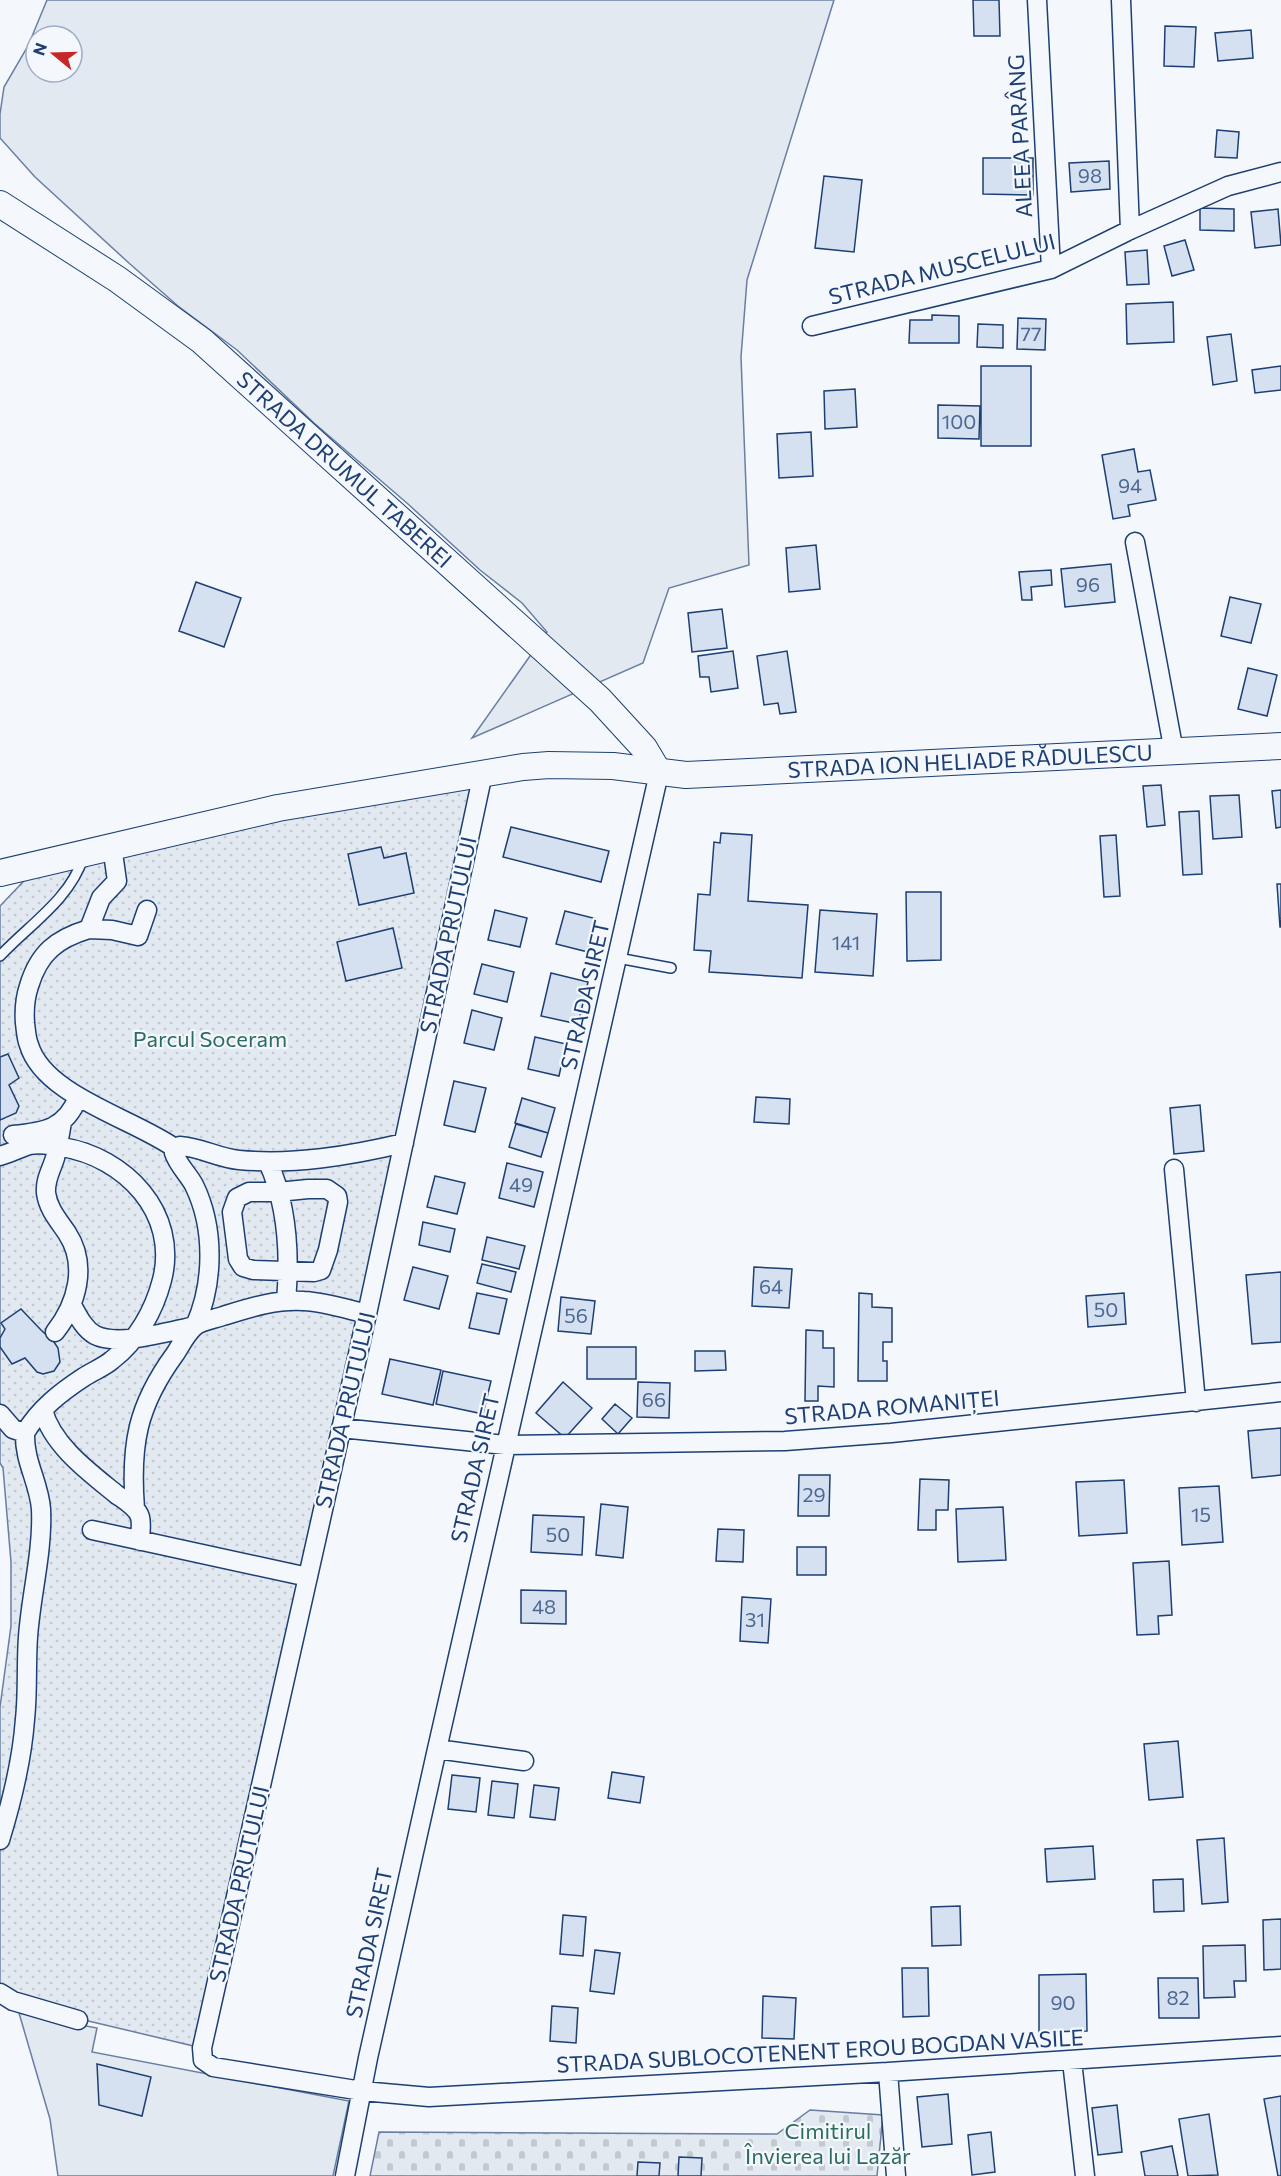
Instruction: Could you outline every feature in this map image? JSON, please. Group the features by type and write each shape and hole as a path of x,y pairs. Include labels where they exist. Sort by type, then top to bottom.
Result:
{"street":[{"name":"ALEEA PARÂNG","path":"1037,0 1051,269"},
{"path":"1121,0 1130,230"},
{"name":"STRADA MUSCELULUI","path":"813,326 1051,269 1228,186 1281,172"},
{"name":"STRADA DRUMUL TABEREI","path":"0,204 117,279 202,341 600,700 644,748 659,772"},
{"path":"1135,542 1174,752"},
{"name":"STRADA ION HELIADE RĂDULESCU","path":"659,772 686,775 1281,746"},
{"path":"0,873 278,808 483,773 523,767 575,765 613,766 659,772"},
{"name":"STRADA SIRET","path":"345,2176 437,1749 659,772"},
{"name":"STRADA PRUTULUI","path":"362,2091 213,2067 203,2060 202,2048 367,1314 483,773"},
{"path":"88,929 101,898 117,881 112,846"},
{"path":"147,910 138,936 112,930 88,929 51,946 40,960 32,977 24,1010 29,1046 38,1064 54,1081 78,1097 151,1132 176,1149"},
{"path":"13,1135 47,1130 62,1122 74,1109 78,1097"},
{"path":"55,1332 72,1305 78,1281 75,1250 69,1236 49,1206 46,1196 47,1176 58,1146 62,1122"},
{"path":"135,1509 133,1485 140,1417 150,1393 195,1326 206,1290 210,1262 206,1226 200,1201 194,1186 177,1161 174,1153 176,1149 180,1146 189,1146 222,1158 294,1162 404,1143"},
{"path":"0,1156 30,1145 77,1149 100,1157 131,1179 148,1197 159,1224 164,1247 162,1279 148,1317 135,1337 112,1360 62,1392 43,1410 25,1433 29,1467 37,1488 41,1527 36,1585 28,1637 25,1721 11,1804 0,1840"},
{"path":"268,1162 279,1192 285,1234 286,1301"},
{"path":"1174,1169 1196,1402"},
{"path":"327,1189 337,1196 338,1202 328,1250 321,1270 314,1272 253,1270 243,1267 238,1259 232,1212 237,1198 249,1192 279,1192 327,1189"},
{"path":"72,1305 85,1327 96,1336 114,1340 195,1326 255,1306 286,1301 304,1301 367,1314"},
{"name":"STRADA ROMANIȚEI","path":"341,1428 505,1445 785,1441 891,1433 1281,1392"},
{"path":"43,1410 54,1436 99,1480 135,1509 140,1517 140,1541"},
{"path":"0,1414 14,1429 25,1433"},
{"path":"92,1530 308,1577"},
{"path":"437,1749 524,1761"},
{"path":"0,1994 13,2001 78,2020"},
{"name":"STRADA SUBLOCOTENENT EROU BOGDAN VASILE","path":"362,2091 429,2097 1072,2061 1281,2046"},
{"path":"1072,2061 1085,2176"},
{"path":"888,2072 896,2176"}],"lane":[{"path":"0,956 64,893 77,873 85,852"},
{"path":"618,958 671,968"}],"green space":[{"path":"47,0 834,0 747,280 741,357 749,565 669,588 643,663 472,738 547,632 522,603 480,570 314,423 237,350 178,306 35,177 0,138 0,114 4,87 24,53 24,84 84,84 84,24 37,24"},
{"name":"Parcul Soceram","path":"483,773 202,2048 0,2000 0,1707 11,1626 11,1562 3,1468 0,1463 0,906 41,863"},
{"path":"19,2013 97,2028 92,2052 349,2101 333,2176 58,2176 50,2119"},
{"name":"Cimitirul Învierea lui Lazăr","path":"810,2110 883,2115 877,2176 370,2176 379,2132 777,2134"}],"building":[{"path":"973,0 999,0 1000,36 974,36"},
{"path":"1165,26 1196,27 1194,67 1164,66"},
{"path":"1251,30 1253,58 1218,61 1215,33"},
{"path":"1217,130 1239,132 1237,158 1215,157"},
{"path":"983,158 1033,158 1033,195 983,194"},
{"path":"1109,161 1110,189 1071,192 1069,163"},
{"path":"824,176 862,180 854,252 815,248"},
{"path":"1200,208 1234,209 1234,231 1200,230"},
{"path":"1278,209 1281,245 1255,248 1251,212"},
{"path":"1185,240 1194,270 1172,276 1164,246"},
{"path":"1147,250 1149,284 1127,285 1125,252"},
{"path":"1173,302 1174,342 1127,344 1126,304"},
{"path":"932,315 959,316 959,343 909,343 910,320 932,320"},
{"path":"1018,318 1046,319 1045,350 1017,349"},
{"path":"978,324 1003,325 1003,348 977,347"},
{"path":"1231,334 1237,381 1213,385 1207,337"},
{"path":"981,366 1031,366 1031,446 981,446"},
{"path":"1281,366 1281,390 1255,393 1252,370"},
{"path":"855,389 857,427 825,429 824,391"},
{"path":"938,405 980,406 979,439 938,438"},
{"path":"811,432 813,476 779,478 777,434"},
{"path":"1134,449 1138,472 1150,470 1156,500 1128,505 1130,516 1113,519 1102,455"},
{"path":"816,545 820,589 789,592 786,548"},
{"path":"1111,564 1115,602 1065,607 1061,569"},
{"path":"1051,570 1052,585 1031,587 1032,600 1022,600 1019,572"},
{"path":"196,582 241,598 224,647 179,631"},
{"path":"1230,597 1261,604 1251,643 1221,636"},
{"path":"722,609 727,648 692,652 688,613"},
{"path":"733,651 738,688 711,692 709,677 700,677 698,656"},
{"path":"787,651 796,712 780,714 778,703 764,705 757,656"},
{"path":"1248,668 1277,675 1267,716 1238,709"},
{"path":"1161,785 1165,825 1147,827 1143,786"},
{"path":"1281,790 1281,827 1276,828 1272,791"},
{"path":"1239,795 1242,837 1213,839 1210,796"},
{"path":"1199,811 1202,874 1183,875 1179,812"},
{"path":"511,827 609,851 601,882 503,857"},
{"path":"721,833 752,835 748,901 808,905 802,978 709,972 711,951 694,950 698,894 710,895 714,842 720,843"},
{"path":"1116,835 1120,896 1104,897 1100,836"},
{"path":"381,847 384,858 406,853 414,893 359,905 348,854"},
{"path":"1277,884 1281,884 1281,927 1280,927"},
{"path":"906,892 941,892 941,960 907,961"},
{"path":"495,910 527,918 520,947 488,940"},
{"path":"820,910 877,914 873,976 815,972"},
{"path":"565,911 597,919 588,952 556,944"},
{"path":"393,928 402,968 346,981 337,942"},
{"path":"482,964 514,972 507,1002 474,994"},
{"path":"551,973 588,982 578,1024 541,1016"},
{"path":"472,1010 502,1018 494,1050 464,1043"},
{"path":"535,1037 566,1044 559,1076 528,1069"},
{"path":"8,1054 19,1078 9,1085 19,1106 16,1113 0,1120 0,1057"},
{"path":"454,1081 486,1088 475,1132 444,1125"},
{"path":"756,1097 790,1099 789,1124 754,1122"},
{"path":"522,1098 555,1108 548,1133 515,1123"},
{"path":"1200,1105 1204,1151 1174,1154 1170,1108"},
{"path":"516,1124 548,1133 541,1157 509,1147"},
{"path":"507,1163 543,1172 534,1207 499,1198"},
{"path":"435,1176 465,1183 457,1214 427,1207"},
{"path":"423,1222 455,1229 450,1252 419,1245"},
{"path":"487,1237 525,1246 519,1269 482,1260"},
{"path":"482,1264 516,1272 511,1292 477,1283"},
{"path":"413,1267 448,1276 439,1309 404,1300"},
{"path":"754,1267 792,1269 789,1308 752,1306"},
{"path":"1281,1272 1281,1342 1252,1344 1246,1275"},
{"path":"477,1293 507,1299 499,1334 469,1328"},
{"path":"859,1293 872,1294 872,1307 892,1308 892,1342 883,1342 883,1361 887,1361 887,1381 858,1381"},
{"path":"1124,1293 1126,1324 1088,1327 1086,1296"},
{"path":"561,1297 595,1301 591,1334 558,1331"},
{"path":"21,1309 58,1348 60,1362 54,1371 43,1374 37,1372 25,1358 12,1364 0,1347 0,1338 5,1329 1,1323"},
{"path":"806,1330 823,1331 823,1348 834,1348 834,1387 818,1386 818,1401 805,1401"},
{"path":"587,1347 636,1347 636,1379 587,1379"},
{"path":"695,1351 725,1351 726,1370 695,1371"},
{"path":"390,1359 441,1370 433,1405 382,1394"},
{"path":"443,1371 491,1381 483,1414 436,1404"},
{"path":"563,1382 592,1408 565,1438 536,1413"},
{"path":"638,1382 670,1383 669,1418 637,1417"},
{"path":"615,1404 632,1418 618,1434 602,1419"},
{"path":"1281,1428 1281,1475 1252,1478 1248,1431"},
{"path":"799,1475 830,1475 829,1516 798,1516"},
{"path":"920,1479 949,1480 948,1510 936,1510 936,1530 918,1530"},
{"path":"1124,1480 1127,1533 1079,1536 1076,1482"},
{"path":"1219,1486 1223,1542 1182,1545 1179,1488"},
{"path":"601,1504 628,1507 623,1558 596,1555"},
{"path":"1003,1507 1006,1560 958,1562 956,1509"},
{"path":"533,1515 584,1517 582,1555 531,1552"},
{"path":"718,1529 744,1530 743,1562 716,1561"},
{"path":"797,1547 826,1547 826,1575 797,1575"},
{"path":"1169,1561 1172,1615 1158,1616 1159,1634 1137,1635 1133,1563"},
{"path":"521,1590 566,1591 566,1624 521,1623"},
{"path":"742,1597 771,1599 768,1643 740,1641"},
{"path":"1178,1741 1183,1797 1149,1800 1144,1744"},
{"path":"612,1772 644,1777 640,1803 608,1798"},
{"path":"452,1775 480,1778 476,1812 448,1809"},
{"path":"492,1781 518,1784 514,1818 488,1815"},
{"path":"534,1785 559,1788 555,1820 530,1817"},
{"path":"1224,1838 1228,1902 1202,1904 1197,1840"},
{"path":"1093,1846 1095,1879 1047,1882 1045,1849"},
{"path":"1183,1879 1184,1911 1154,1912 1153,1880"},
{"path":"960,1906 961,1945 932,1946 931,1907"},
{"path":"563,1915 586,1917 583,1956 560,1954"},
{"path":"1281,1919 1281,1969 1264,1970 1263,1920"},
{"path":"1245,1945 1246,1981 1234,1981 1235,1997 1204,1998 1203,1946"},
{"path":"595,1950 620,1953 614,1994 590,1991"},
{"path":"902,1968 928,1968 929,2016 903,2017"},
{"path":"1086,1974 1087,2031 1039,2032 1039,1975"},
{"path":"1158,1978 1198,1978 1199,2018 1159,2018"},
{"path":"763,1996 796,1998 794,2039 762,2038"},
{"path":"552,2006 578,2008 576,2043 550,2041"},
{"path":"97,2064 151,2077 142,2116 99,2105"},
{"path":"948,2094 952,2144 922,2147 917,2097"},
{"path":"1281,2096 1281,2176 1278,2176 1264,2099"},
{"path":"1117,2105 1122,2152 1098,2155 1092,2108"},
{"path":"1209,2114 1218,2175 1188,2176 1179,2119"},
{"path":"991,2132 995,2172 972,2175 968,2135"},
{"path":"1172,2146 1178,2176 1145,2176 1141,2152"},
{"path":"679,2157 702,2158 701,2176 678,2176"},
{"path":"638,2162 660,2163 659,2176 637,2176"}]}
